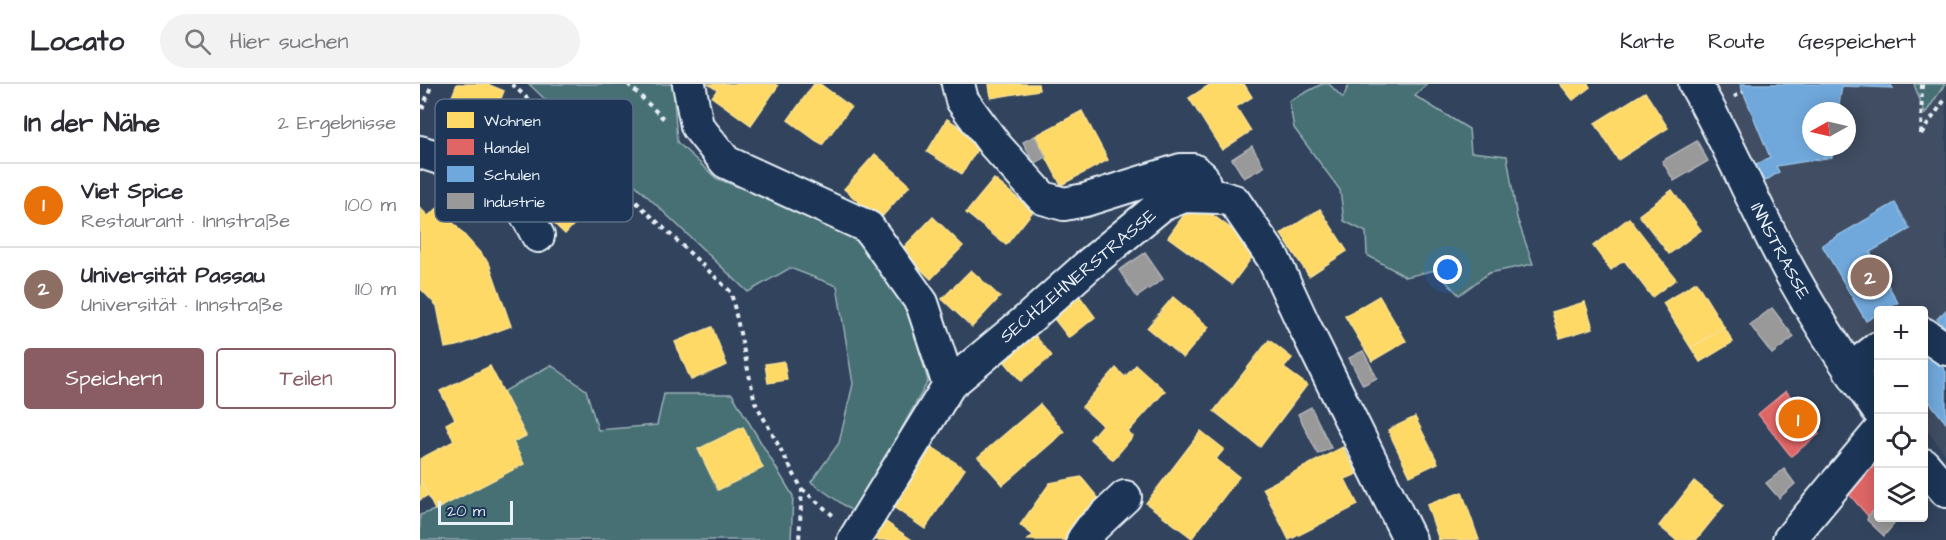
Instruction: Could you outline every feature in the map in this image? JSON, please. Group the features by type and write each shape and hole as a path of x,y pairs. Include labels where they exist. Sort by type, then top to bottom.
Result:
{"street":[{"path":"690,84 697,126 726,162 868,227 922,303 950,385"},
{"path":"958,84 962,100 995,145 1043,198 1064,204 1085,200 1181,170 1192,170 1202,177 1208,196"},
{"name":"INNSTRASSE","path":"1695,84 1779,252 1807,302 1874,404"},
{"path":"420,152 435,157"},
{"name":"SECHZEHNERSTRASSE","path":"856,538 950,385 1028,320 1092,262 1161,206 1184,196 1208,196 1234,201 1273,258 1410,540"},
{"path":"530,222 538,236"},
{"path":"1928,337 1946,349"},
{"path":"1850,370 1874,351"},
{"path":"1789,540 1874,438"},
{"path":"1926,468 1946,490"},
{"path":"1083,540 1091,529 1125,497"}],"path":[{"path":"422,109 432,84"},
{"path":"512,84 528,99"},
{"path":"1922,84 1921,134 1946,98"},
{"path":"633,199 731,292 755,402 802,489 856,538"},
{"path":"799,540 802,489"}],"shaded area":[{"path":"1695,84 1946,84 1946,455 1928,432 1928,306 1874,306 1874,385 1850,370"}],"green space":[{"path":"529,84 673,84 677,142 716,178 853,233 908,310 928,381 855,513 811,482 839,443 853,384 837,286 790,268 748,292 633,183 633,99 545,99"},
{"path":"1322,84 1329,84 1343,98 1349,84 1427,84 1415,96 1469,129 1471,152 1507,156 1517,218 1533,264 1489,273 1459,295 1435,270 1406,277 1367,255 1366,232 1344,221 1340,190 1294,128 1289,101"},
{"path":"1914,84 1945,84 1925,114"},
{"path":"551,365 586,390 598,430 657,425 664,394 732,394 793,496 791,540 420,540 420,515 435,510 523,464 513,442 525,436 503,392"}],"building: Wohnen":[{"path":"457,84 487,84 504,91 501,99 451,99"},
{"path":"708,84 775,84 778,86 751,125 712,97 717,90"},
{"path":"814,84 820,84 851,107 822,145 788,120"},
{"path":"989,84 1038,84 1039,90 991,98"},
{"path":"1211,84 1244,84 1252,97 1236,107 1251,131 1222,150 1189,98"},
{"path":"1560,84 1588,84 1590,87 1573,100"},
{"path":"1645,92 1668,128 1618,160 1595,123"},
{"path":"1082,111 1108,160 1061,185 1035,136"},
{"path":"947,119 982,141 962,174 927,152"},
{"path":"875,154 910,185 879,220 844,189"},
{"path":"994,179 1033,211 1006,245 966,213"},
{"path":"1672,190 1701,230 1669,254 1639,215"},
{"path":"1194,201 1258,249 1232,284 1168,237"},
{"path":"420,208 428,216 435,210 435,222 452,222 489,263 511,326 457,346 445,348 437,306 420,288"},
{"path":"1320,209 1347,251 1309,276 1281,234"},
{"path":"933,217 963,246 931,279 901,250"},
{"path":"1629,218 1676,279 1652,297 1624,260 1611,270 1593,246"},
{"path":"553,222 576,222 565,234"},
{"path":"971,270 1000,297 972,327 942,299"},
{"path":"1696,282 1724,327 1691,348 1663,303"},
{"path":"1078,294 1095,317 1069,338 1051,315"},
{"path":"1379,296 1406,341 1372,361 1345,316"},
{"path":"1173,297 1209,327 1183,358 1147,328"},
{"path":"1585,302 1593,328 1560,338 1552,312"},
{"path":"712,327 727,365 691,380 675,342"},
{"path":"1724,327 1733,342 1700,362 1691,348"},
{"path":"1031,331 1052,356 1021,381 1000,356"},
{"path":"1269,340 1292,358 1284,368 1307,385 1260,447 1214,411"},
{"path":"784,361 787,380 768,383 765,364"},
{"path":"1136,365 1165,391 1128,432 1133,436 1113,460 1090,439 1102,425 1082,407 1116,368 1125,377"},
{"path":"490,366 526,436 513,442 524,464 435,510 420,479 420,459 454,441 446,424 455,419 440,391"},
{"path":"1040,404 1064,432 1003,485 978,457"},
{"path":"1415,417 1438,463 1410,476 1388,430"},
{"path":"743,427 763,468 718,490 698,449"},
{"path":"1201,431 1224,449 1216,459 1239,477 1192,538 1146,503"},
{"path":"932,447 965,469 925,529 892,506"},
{"path":"1343,447 1357,474 1345,479 1358,505 1289,540 1263,488"},
{"path":"1081,477 1103,504 1074,540 1028,540 1033,535 1020,525 1050,483"},
{"path":"420,479 428,495 420,500"},
{"path":"1694,481 1724,505 1696,540 1676,540 1659,526"},
{"path":"1462,492 1479,540 1439,540 1427,505"},
{"path":"883,520 912,540 870,540"}],"building: Handel":[{"path":"1786,391 1819,434 1791,456 1758,414"},
{"path":"1874,457 1874,511 1868,516 1842,486"}],"building: Schulen":[{"path":"1740,84 1890,84 1893,88 1842,86 1839,102 1802,102 1802,156 1832,157 1776,166 1779,172 1762,183 1753,167 1770,157"},
{"path":"1895,203 1910,229 1870,252 1898,303 1892,306 1874,306 1874,316 1866,321 1822,245"},
{"path":"1946,310 1946,328 1937,319"},
{"path":"1928,349 1946,372 1946,423 1928,400"}],"building: Industrie":[{"path":"1035,136 1046,157 1034,164 1023,142"},
{"path":"1697,141 1708,161 1674,181 1662,161"},
{"path":"1252,146 1264,167 1244,178 1232,159"},
{"path":"1145,253 1163,279 1137,297 1119,270"},
{"path":"1772,308 1794,337 1772,354 1750,325"},
{"path":"1363,351 1377,378 1363,385 1349,358"},
{"path":"1311,407 1331,448 1318,454 1298,414"},
{"path":"1784,469 1795,484 1779,498 1766,483"},
{"path":"1874,511 1874,522 1896,522 1884,536 1867,520"}],"place":[{"name":"Universität Passau","path":"1870,277"},
{"name":"Viet Spice","path":"1798,419"}]}
